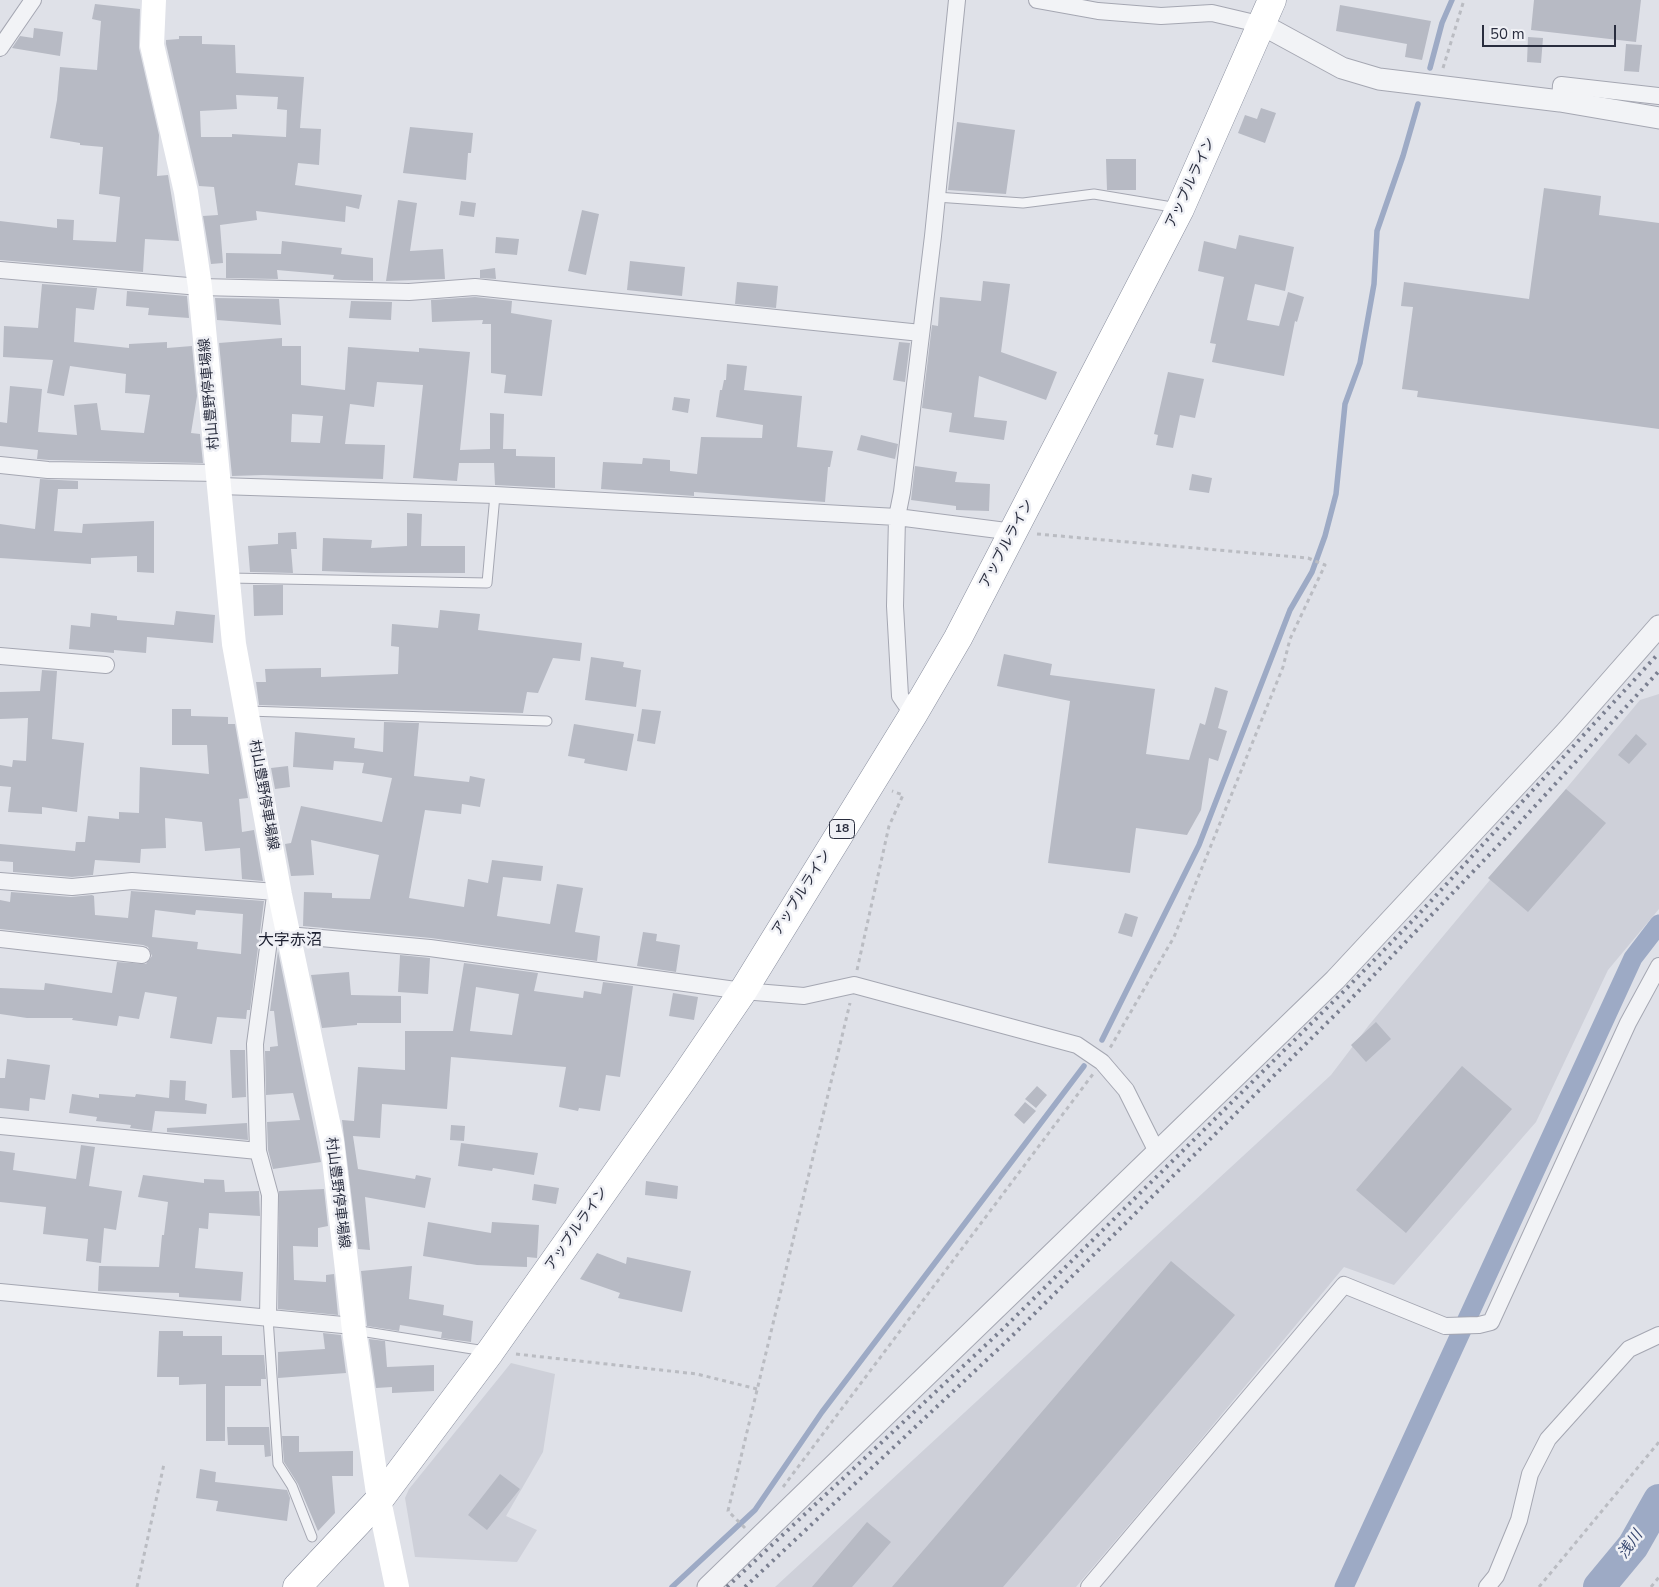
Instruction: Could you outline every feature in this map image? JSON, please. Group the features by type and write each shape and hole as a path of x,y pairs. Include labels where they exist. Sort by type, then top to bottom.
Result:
{"highway":[{"name":"アップルライン","path":"297,1587 379,1500 490,1352 683,1079 743,990 913,715 958,638 1014,532 1180,208 1263,25 1272,0"}],"main road":[{"name":"村山豊野停車場線","path":"154,0 152,45 186,192 200,287 234,644 248,711 277,886 332,1141 353,1328 379,1500 397,1587"}],"street":[{"path":"0,48 33,0"},
{"path":"913,715 900,696 895,606 897,517 921,333 957,0"},
{"path":"1036,0 1098,11 1161,16 1212,14 1263,25 1342,68 1379,79 1437,88 1560,101 1659,118"},
{"path":"1560,101 1561,86 1659,96"},
{"path":"0,270 200,287 409,292 475,287 921,333"},
{"path":"0,465 48,470 897,517 1014,532"},
{"path":"708,1587 1335,980 1566,732 1659,626"},
{"path":"0,656 106,665"},
{"path":"0,881 72,887 132,882 277,886 255,1044 258,1151 270,1195 268,1318"},
{"path":"288,935 430,948 743,990 804,996 854,985 1077,1045 1102,1062 1126,1090 1157,1152"},
{"path":"0,939 142,955"},
{"path":"1089,1587 1344,1285 1445,1326 1479,1325 1491,1322 1628,1023 1659,966"},
{"path":"0,1126 258,1151"},
{"path":"0,1292 353,1328"},
{"path":"1487,1587 1496,1576 1512,1539 1519,1520 1530,1474 1548,1439 1629,1349 1659,1335"}],"lane":[{"path":"936,197 1023,203 1094,194 1180,208"},
{"path":"229,578 487,583 495,495"},
{"path":"248,711 547,721"},
{"path":"268,1318 278,1464 292,1486 312,1537"},
{"path":"353,1328 490,1352"}],"path":[{"path":"1437,88 1464,0"},
{"path":"782,1489 797,1465 1102,1062 1174,937 1283,667 1290,639 1325,565 1308,558 1014,532"},
{"path":"748,1530 731,1516 728,1511 854,985 889,826 903,795 870,784"},
{"path":"490,1352 697,1374 758,1389"},
{"path":"1539,1587 1659,1442"},
{"path":"137,1587 164,1464"},
{"path":"1651,1587 1659,1578"}],"shaded area":[{"path":"1659,694 1659,909 1608,970 1536,1122 1394,1285 1344,1267 1076,1587 775,1587 1331,1075 1369,1025 1640,700"},
{"path":"511,1363 555,1374 543,1452 506,1516 537,1530 517,1562 415,1557 405,1498 409,1489"}],"building":[{"path":"1534,0 1641,0 1636,42 1531,30"},
{"path":"95,4 140,9 139,48 159,135 157,176 168,175 179,241 145,239 143,272 0,260 0,221 57,228 57,219 74,220 73,240 116,242 120,197 99,194 103,147 80,145 80,143 50,138 57,100 60,67 97,70 101,21 92,19"},
{"path":"1340,5 1431,21 1422,60 1405,57 1407,44 1336,31"},
{"path":"34,28 63,32 60,56 12,48 20,36 33,38"},
{"path":"179,36 202,36 202,44 235,45 236,73 304,77 300,128 321,129 319,165 298,163 295,185 362,195 359,209 346,206 345,222 256,211 257,220 220,225 223,263 211,264 203,216 218,215 214,187 199,186 166,44 166,40 179,39","holes":["236,95 278,97 277,109 287,110 286,137 232,134 232,137 201,137 200,111 237,109"]},
{"path":"1528,37 1543,38 1541,63 1527,62"},
{"path":"1626,44 1642,45 1639,72 1624,71"},
{"path":"1261,108 1276,113 1265,143 1238,133 1245,115 1257,119"},
{"path":"957,122 1015,130 1006,194 948,190"},
{"path":"410,127 473,133 471,153 468,153 466,180 403,173"},
{"path":"1106,159 1136,159 1136,190 1107,190"},
{"path":"1544,188 1601,196 1599,215 1659,223 1659,429 1417,397 1418,391 1402,389 1413,307 1401,306 1404,282 1529,299"},
{"path":"398,200 417,203 410,251 443,249 445,279 386,281"},
{"path":"461,201 476,203 474,217 459,215"},
{"path":"582,210 599,214 586,275 568,271"},
{"path":"1239,235 1294,247 1285,291 1255,284 1247,320 1279,326 1288,292 1304,297 1297,322 1295,321 1284,376 1212,362 1216,344 1210,343 1224,277 1198,271 1204,241 1236,249"},
{"path":"496,237 519,239 517,255 495,253"},
{"path":"282,241 342,248 341,254 373,258 373,281 333,279 334,275 277,270 278,279 226,278 226,253 281,254"},
{"path":"630,261 685,267 682,296 627,290"},
{"path":"495,268 496,279 480,278 480,270"},
{"path":"983,281 1010,284 1001,352 1057,372 1046,400 979,376 974,417 1007,421 1004,440 949,432 952,413 922,408 932,325 938,326 940,297 981,301"},
{"path":"737,282 778,286 776,308 735,304"},
{"path":"42,284 97,288 94,310 76,308 74,342 129,348 129,344 167,342 167,348 192,346 197,396 191,433 200,434 203,463 37,459 38,450 0,446 0,422 7,423 10,386 42,389 38,432 77,435 74,405 97,403 101,430 144,433 150,395 125,393 126,374 70,366 64,396 47,393 53,360 3,357 4,326 38,328"},
{"path":"127,291 187,296 189,318 148,315 149,308 126,306"},
{"path":"475,297 512,301 511,313 552,320 542,396 504,393 506,375 491,373 491,324 482,324 483,320 432,322 431,300"},
{"path":"215,298 279,299 281,325 217,320"},
{"path":"351,301 392,302 391,320 349,318"},
{"path":"282,338 282,346 301,346 301,385 345,390 348,347 419,352 419,348 470,352 460,450 490,449 490,413 504,414 503,449 516,449 516,456 555,457 555,488 495,485 494,463 459,463 457,481 413,478 423,385 377,382 374,407 350,404 345,444 385,445 383,479 264,475 232,476 219,343","holes":["292,414 323,416 320,443 291,442"]},
{"path":"899,342 910,343 905,382 893,380"},
{"path":"727,364 747,366 744,390 802,396 797,447 833,451 830,467 828,467 825,502 694,492 694,496 601,489 603,462 642,464 643,458 670,460 670,471 697,474 701,437 762,438 763,425 716,417 720,390 722,390 724,380 726,380"},
{"path":"1168,372 1204,379 1195,418 1180,415 1173,448 1156,445 1158,435 1154,434"},
{"path":"674,397 690,399 688,413 672,410"},
{"path":"861,435 898,444 895,459 857,450"},
{"path":"915,466 957,472 955,482 990,484 989,511 956,510 956,506 911,500"},
{"path":"1192,474 1212,478 1209,493 1189,490"},
{"path":"40,479 78,481 78,489 58,489 54,531 82,533 83,524 154,521 154,573 137,572 137,556 91,558 91,564 0,558 0,524 35,529"},
{"path":"407,513 422,514 421,546 465,546 465,573 322,571 323,538 372,540 371,548 407,546"},
{"path":"296,532 297,549 291,549 293,573 250,572 248,546 278,544 278,533"},
{"path":"253,585 283,585 283,615 254,616"},
{"path":"440,610 480,614 478,630 582,643 580,661 553,658 538,693 527,692 523,713 259,705 256,682 266,682 265,669 321,668 321,677 398,674 399,647 391,646 392,624 438,628"},
{"path":"176,611 215,615 213,643 147,637 146,653 114,650 114,653 69,649 71,625 90,627 91,613 117,616 117,620 174,625"},
{"path":"1004,654 1052,664 1050,675 1155,689 1146,754 1189,760 1200,723 1205,725 1215,687 1228,691 1218,728 1227,731 1218,761 1209,758 1201,810 1187,835 1136,828 1130,873 1048,863 1070,701 997,686"},
{"path":"591,657 624,662 623,667 641,670 636,707 585,700"},
{"path":"42,670 57,671 52,739 84,743 77,812 42,807 42,814 8,812 11,787 0,786 0,765 12,767 13,760 26,761 28,718 0,719 0,692 40,691"},
{"path":"172,709 191,709 191,716 228,717 228,724 235,724 248,798 239,799 242,832 254,830 263,881 242,879 240,848 205,851 202,822 165,818 166,848 141,849 140,863 95,860 93,875 72,877 13,872 13,862 0,861 0,844 75,851 76,842 85,842 88,816 119,819 119,812 139,813 140,767 209,774 207,745 172,745"},
{"path":"642,709 661,711 655,744 637,741"},
{"path":"384,722 419,723 414,776 469,782 470,776 485,779 480,807 462,804 461,814 425,810 409,898 464,907 468,879 488,883 492,860 543,866 541,881 503,877 497,916 550,924 557,884 583,888 575,932 600,936 597,961 431,938 303,926 304,892 332,893 332,898 370,899 379,855 311,840 314,875 291,876 285,844 291,843 301,806 382,822 392,778 362,773 364,763 334,761 333,770 293,767 295,732 355,738 354,748 383,752"},
{"path":"574,724 634,734 627,771 584,763 585,759 568,756"},
{"path":"1636,734 1647,744 1629,764 1618,755"},
{"path":"288,766 290,787 275,789 271,768"},
{"path":"1566,789 1606,823 1528,912 1488,878"},
{"path":"131,891 264,901 250,1010 247,1010 246,1019 217,1017 212,1044 170,1038 177,997 145,992 139,1019 119,1016 117,1026 72,1020 73,1018 27,1018 0,1014 0,988 44,990 45,983 112,993 117,962 146,964 152,956 148,947 143,945 0,929 0,900 10,902 11,892 71,897 92,895 94,896 95,915 128,918","holes":["155,910 195,915 196,910 243,914 241,954 197,949 198,942 152,937"]},
{"path":"1125,913 1138,917 1132,937 1118,933"},
{"path":"643,932 657,934 656,941 680,945 676,972 637,966"},
{"path":"278,951 321,1162 273,1169 268,1150 267,1122 300,1120 293,1093 266,1095 265,1051 270,1051 270,1047 278,1046 274,1011 270,1011"},
{"path":"400,955 430,958 428,994 398,992"},
{"path":"464,963 538,973 534,991 583,998 584,991 601,994 603,982 633,986 620,1077 606,1075 600,1111 579,1108 578,1111 559,1107 566,1067 451,1057 447,1109 382,1104 380,1138 353,1136 358,1169 415,1179 416,1175 431,1178 425,1208 365,1197 370,1250 358,1249 342,1120 354,1121 358,1067 405,1070 405,1031 453,1031","holes":["476,987 519,994 512,1035 470,1031"]},
{"path":"349,972 351,995 401,996 401,1023 357,1023 357,1025 322,1028 311,975"},
{"path":"673,993 698,997 694,1020 669,1016"},
{"path":"1376,1022 1391,1039 1366,1062 1351,1045"},
{"path":"230,1050 245,1050 246,1097 232,1098"},
{"path":"7,1059 50,1065 45,1100 30,1098 29,1111 0,1108 0,1078 5,1078"},
{"path":"1462,1066 1512,1109 1406,1233 1356,1190"},
{"path":"170,1080 186,1081 185,1100 207,1104 206,1114 155,1111 152,1131 130,1128 131,1125 96,1121 97,1117 69,1113 72,1094 99,1098 99,1094 135,1097 136,1094 169,1098"},
{"path":"1037,1086 1047,1095 1036,1108 1025,1099"},
{"path":"1025,1102 1036,1111 1024,1124 1014,1115"},
{"path":"247,1123 248,1140 167,1132 167,1128"},
{"path":"451,1125 465,1126 464,1141 450,1140"},
{"path":"461,1143 538,1153 534,1175 493,1168 492,1171 458,1166"},
{"path":"81,1145 95,1147 89,1186 122,1191 116,1230 104,1228 101,1263 86,1261 88,1239 43,1234 46,1207 0,1202 0,1151 15,1153 13,1170 76,1179"},
{"path":"143,1175 204,1183 204,1179 224,1180 225,1192 259,1191 260,1216 209,1213 208,1229 199,1228 195,1268 243,1272 241,1301 179,1297 179,1293 98,1291 99,1266 159,1267 168,1202 138,1197"},
{"path":"646,1181 678,1186 677,1199 645,1195"},
{"path":"534,1184 559,1188 556,1204 532,1200"},
{"path":"324,1189 328,1226 318,1228 318,1247 293,1246 294,1280 326,1282 326,1275 334,1274 338,1315 278,1309 279,1191"},
{"path":"428,1222 491,1233 492,1222 539,1225 537,1258 527,1257 527,1267 477,1265 423,1256"},
{"path":"597,1253 626,1264 627,1257 691,1271 682,1312 618,1298 620,1293 580,1279"},
{"path":"1171,1261 1235,1315 1003,1587 892,1587"},
{"path":"412,1266 409,1299 444,1305 443,1315 473,1321 471,1342 441,1338 442,1332 400,1325 399,1331 367,1326 361,1271"},
{"path":"159,1331 183,1331 183,1336 222,1336 222,1355 264,1355 266,1379 261,1379 261,1386 225,1386 225,1441 206,1441 206,1384 179,1385 179,1377 157,1377"},
{"path":"323,1333 341,1335 346,1373 278,1378 278,1352 325,1349"},
{"path":"369,1339 385,1341 387,1367 434,1365 434,1391 392,1393 392,1387 376,1388"},
{"path":"227,1427 269,1427 271,1456 265,1457 264,1445 228,1445"},
{"path":"282,1436 299,1436 299,1452 353,1451 353,1476 332,1476 335,1513 318,1531 298,1484 284,1462"},
{"path":"200,1469 216,1472 215,1482 287,1490 290,1498 287,1521 216,1511 218,1501 196,1498"},
{"path":"500,1474 520,1489 487,1530 468,1515"},
{"path":"867,1522 891,1542 852,1587 812,1587"}],"waterway":[{"path":"1430,68 1442,23 1452,0"},
{"path":"1102,1040 1199,845 1290,610 1312,572 1325,536 1336,494 1345,404 1360,363 1374,284 1377,231 1403,156 1418,104"},
{"path":"1344,1587 1633,958 1659,924"},
{"path":"672,1587 755,1510 822,1412 1084,1066"},
{"name":"浅川","path":"1599,1587 1633,1546 1659,1500"}],"railway":[{"path":"727,1587 1005,1327 1344,991 1419,914 1659,653"},
{"path":"745,1587 1011,1337 1348,1002 1513,830 1659,671"}],"district":[{"name":"大字赤沼","path":"290,941"}]}
